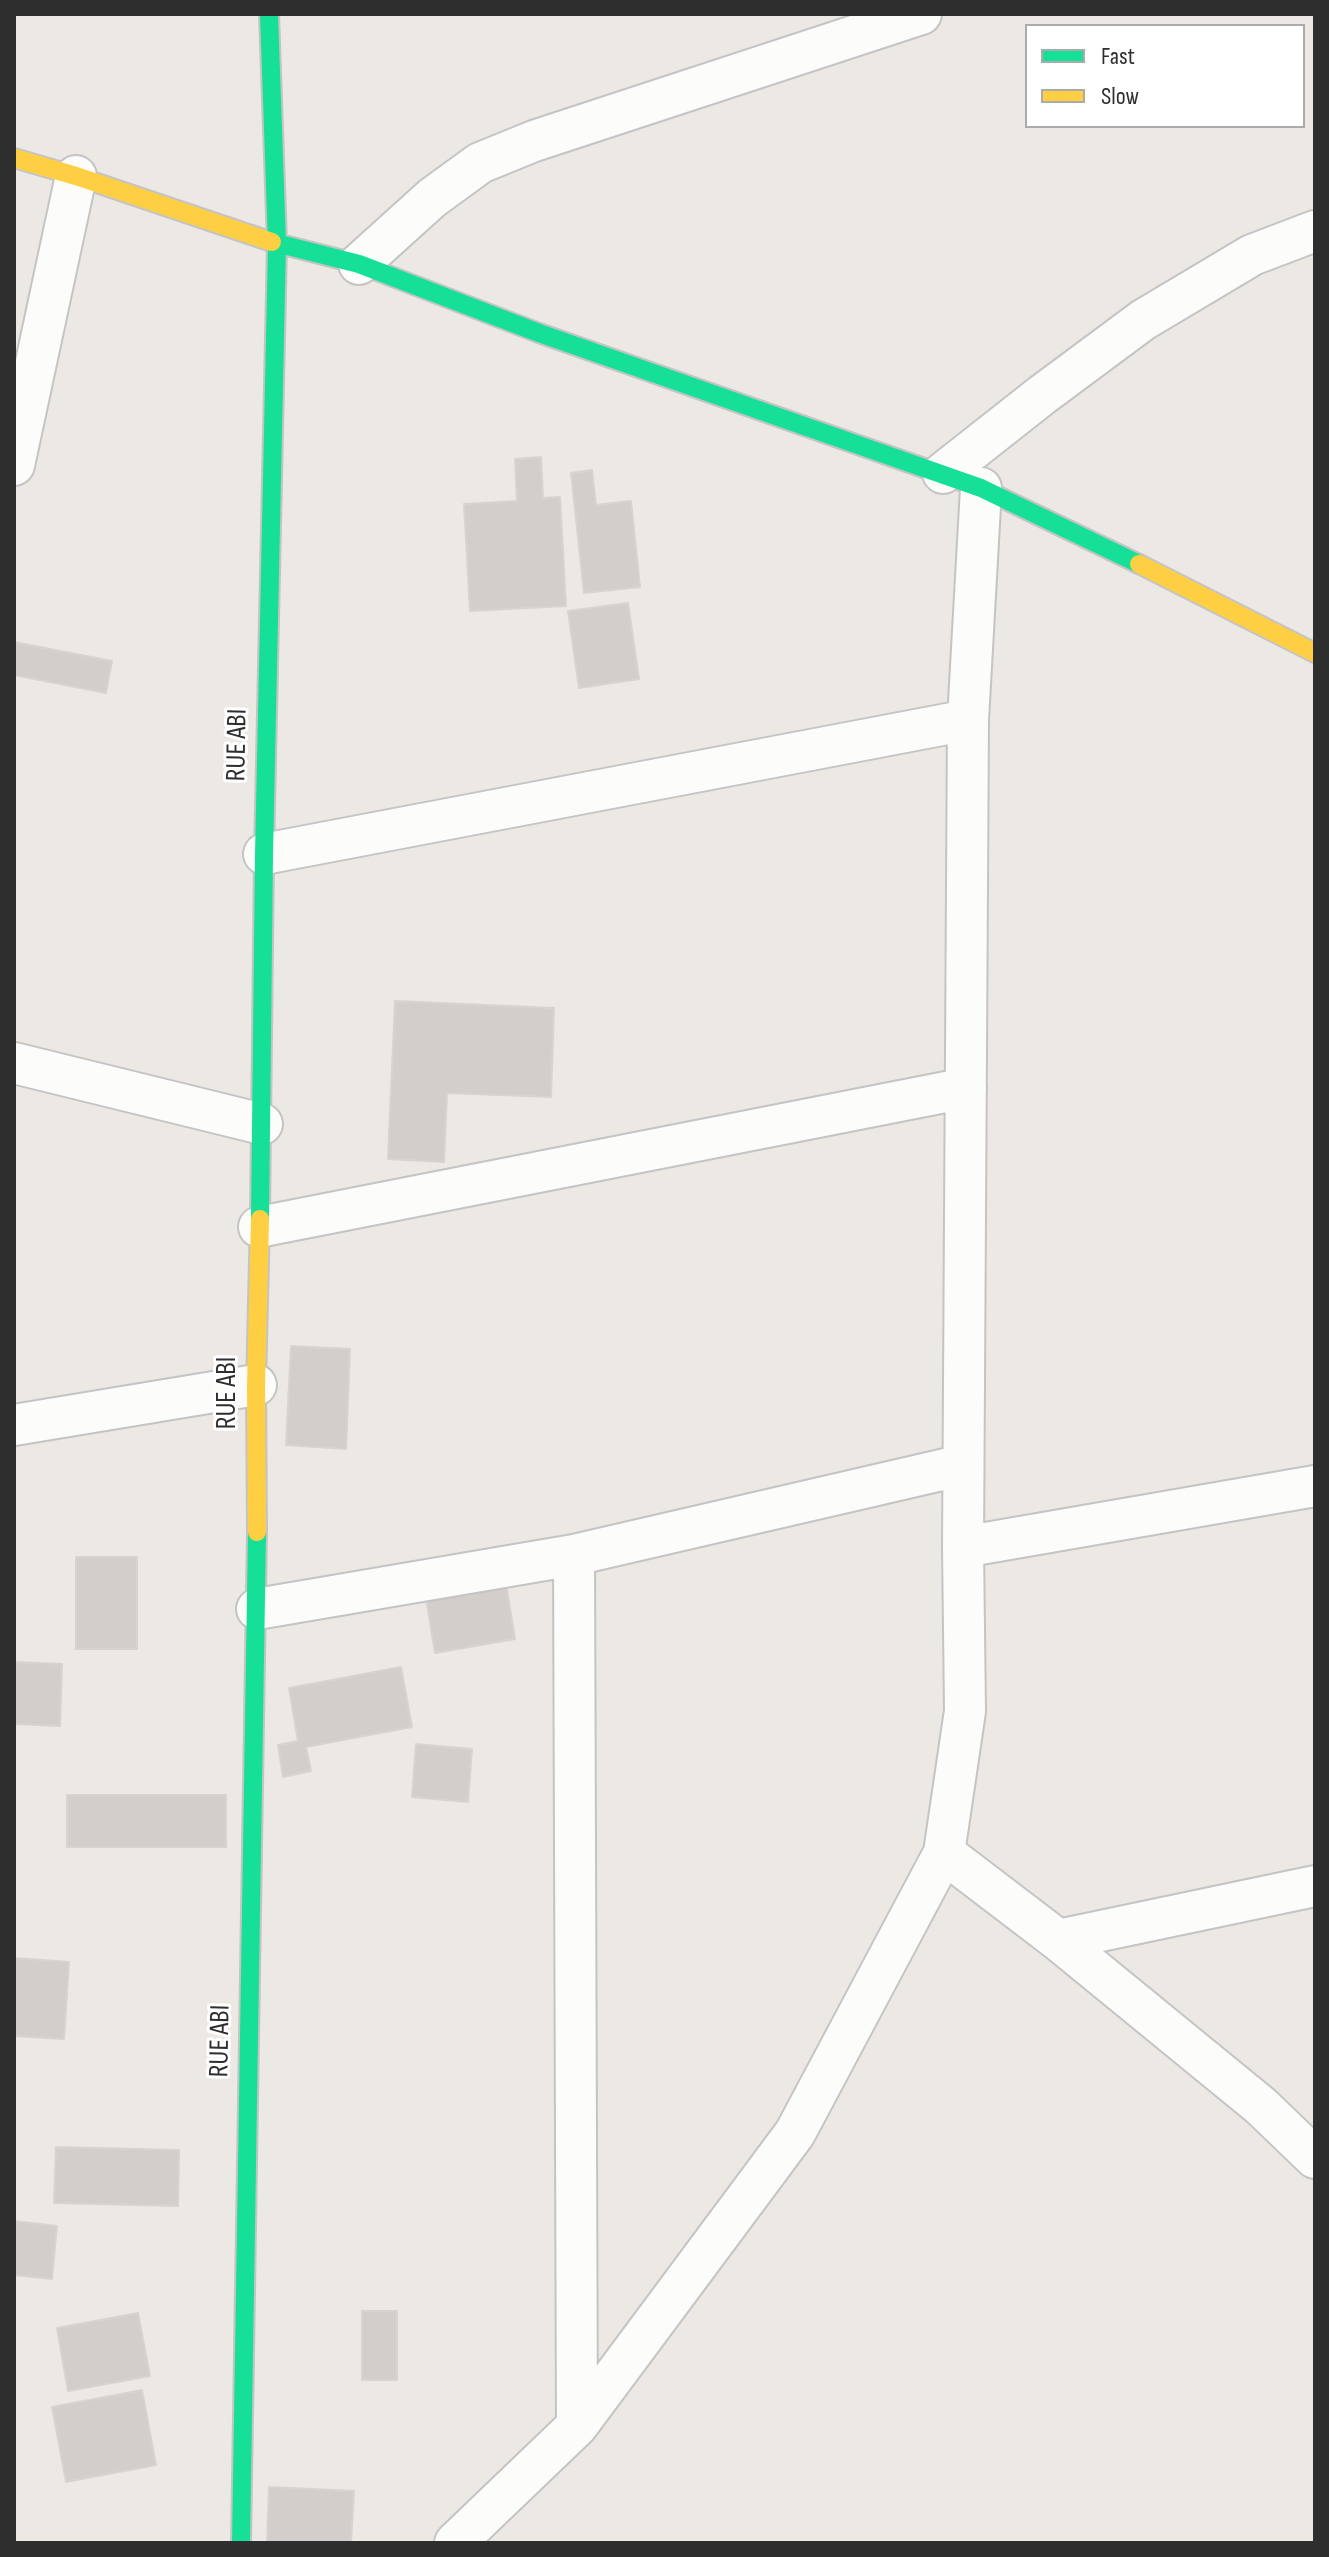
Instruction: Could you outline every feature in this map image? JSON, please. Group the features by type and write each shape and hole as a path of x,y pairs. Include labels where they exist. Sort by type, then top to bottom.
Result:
{"street":[{"name":"RUE ABI","path":"241,2543 257,1609 256,1385 264,854 277,244 269,14"},
{"path":"359,264 432,198 480,163 534,141 921,14"},
{"path":"14,158 277,244 359,264 539,333 943,473 1150,569 1315,653"},
{"path":"14,465 76,176"},
{"path":"943,473 1143,320 1252,255 1315,231"},
{"path":"455,2543 577,2426 795,2133 944,1853 965,1711 963,1465 968,720 981,488"},
{"path":"264,854 968,720"},
{"path":"14,1063 262,1124"},
{"path":"259,1227 966,1088"},
{"path":"14,1425 256,1385"},
{"path":"257,1609 574,1555 963,1465"},
{"path":"963,1547 1315,1486"},
{"path":"574,1555 577,2426"},
{"path":"944,1853 1058,1940 1261,2106 1315,2158"},
{"path":"1058,1940 1315,1886"}],"building":[{"path":"541,457 543,498 560,497 566,606 470,611 464,504 517,501 515,459"},
{"path":"592,470 596,505 631,501 640,587 584,593 571,473"},
{"path":"628,603 639,679 579,688 568,611"},
{"path":"14,642 112,661 106,693 14,675"},
{"path":"395,1001 554,1008 551,1097 447,1093 444,1162 388,1159"},
{"path":"291,1346 350,1349 346,1449 286,1445"},
{"path":"76,1557 137,1557 137,1649 76,1649"},
{"path":"506,1584 515,1639 435,1653 426,1598"},
{"path":"14,1662 62,1664 60,1726 14,1724"},
{"path":"401,1667 412,1727 306,1747 311,1771 283,1777 278,1745 298,1741 289,1688"},
{"path":"416,1744 472,1749 468,1802 412,1797"},
{"path":"67,1795 226,1795 226,1847 67,1847"},
{"path":"14,1958 69,1962 64,2039 14,2036"},
{"path":"56,2147 179,2150 178,2206 54,2203"},
{"path":"14,2221 57,2226 52,2279 14,2275"},
{"path":"362,2311 397,2311 397,2380 362,2380"},
{"path":"138,2313 150,2376 68,2391 57,2328"},
{"path":"142,2390 156,2465 66,2482 52,2407"},
{"path":"269,2487 354,2491 351,2543 267,2543"}],"traffic: fast":[{"path":"260,1219 277,244 269,14"},
{"path":"272,242 359,264 539,333 981,488 1139,564"},
{"path":"241,2543 257,1532"}],"traffic: slow":[{"path":"14,158 272,242"},
{"path":"1139,564 1315,653"},
{"path":"257,1532 256,1385 260,1219"}]}
